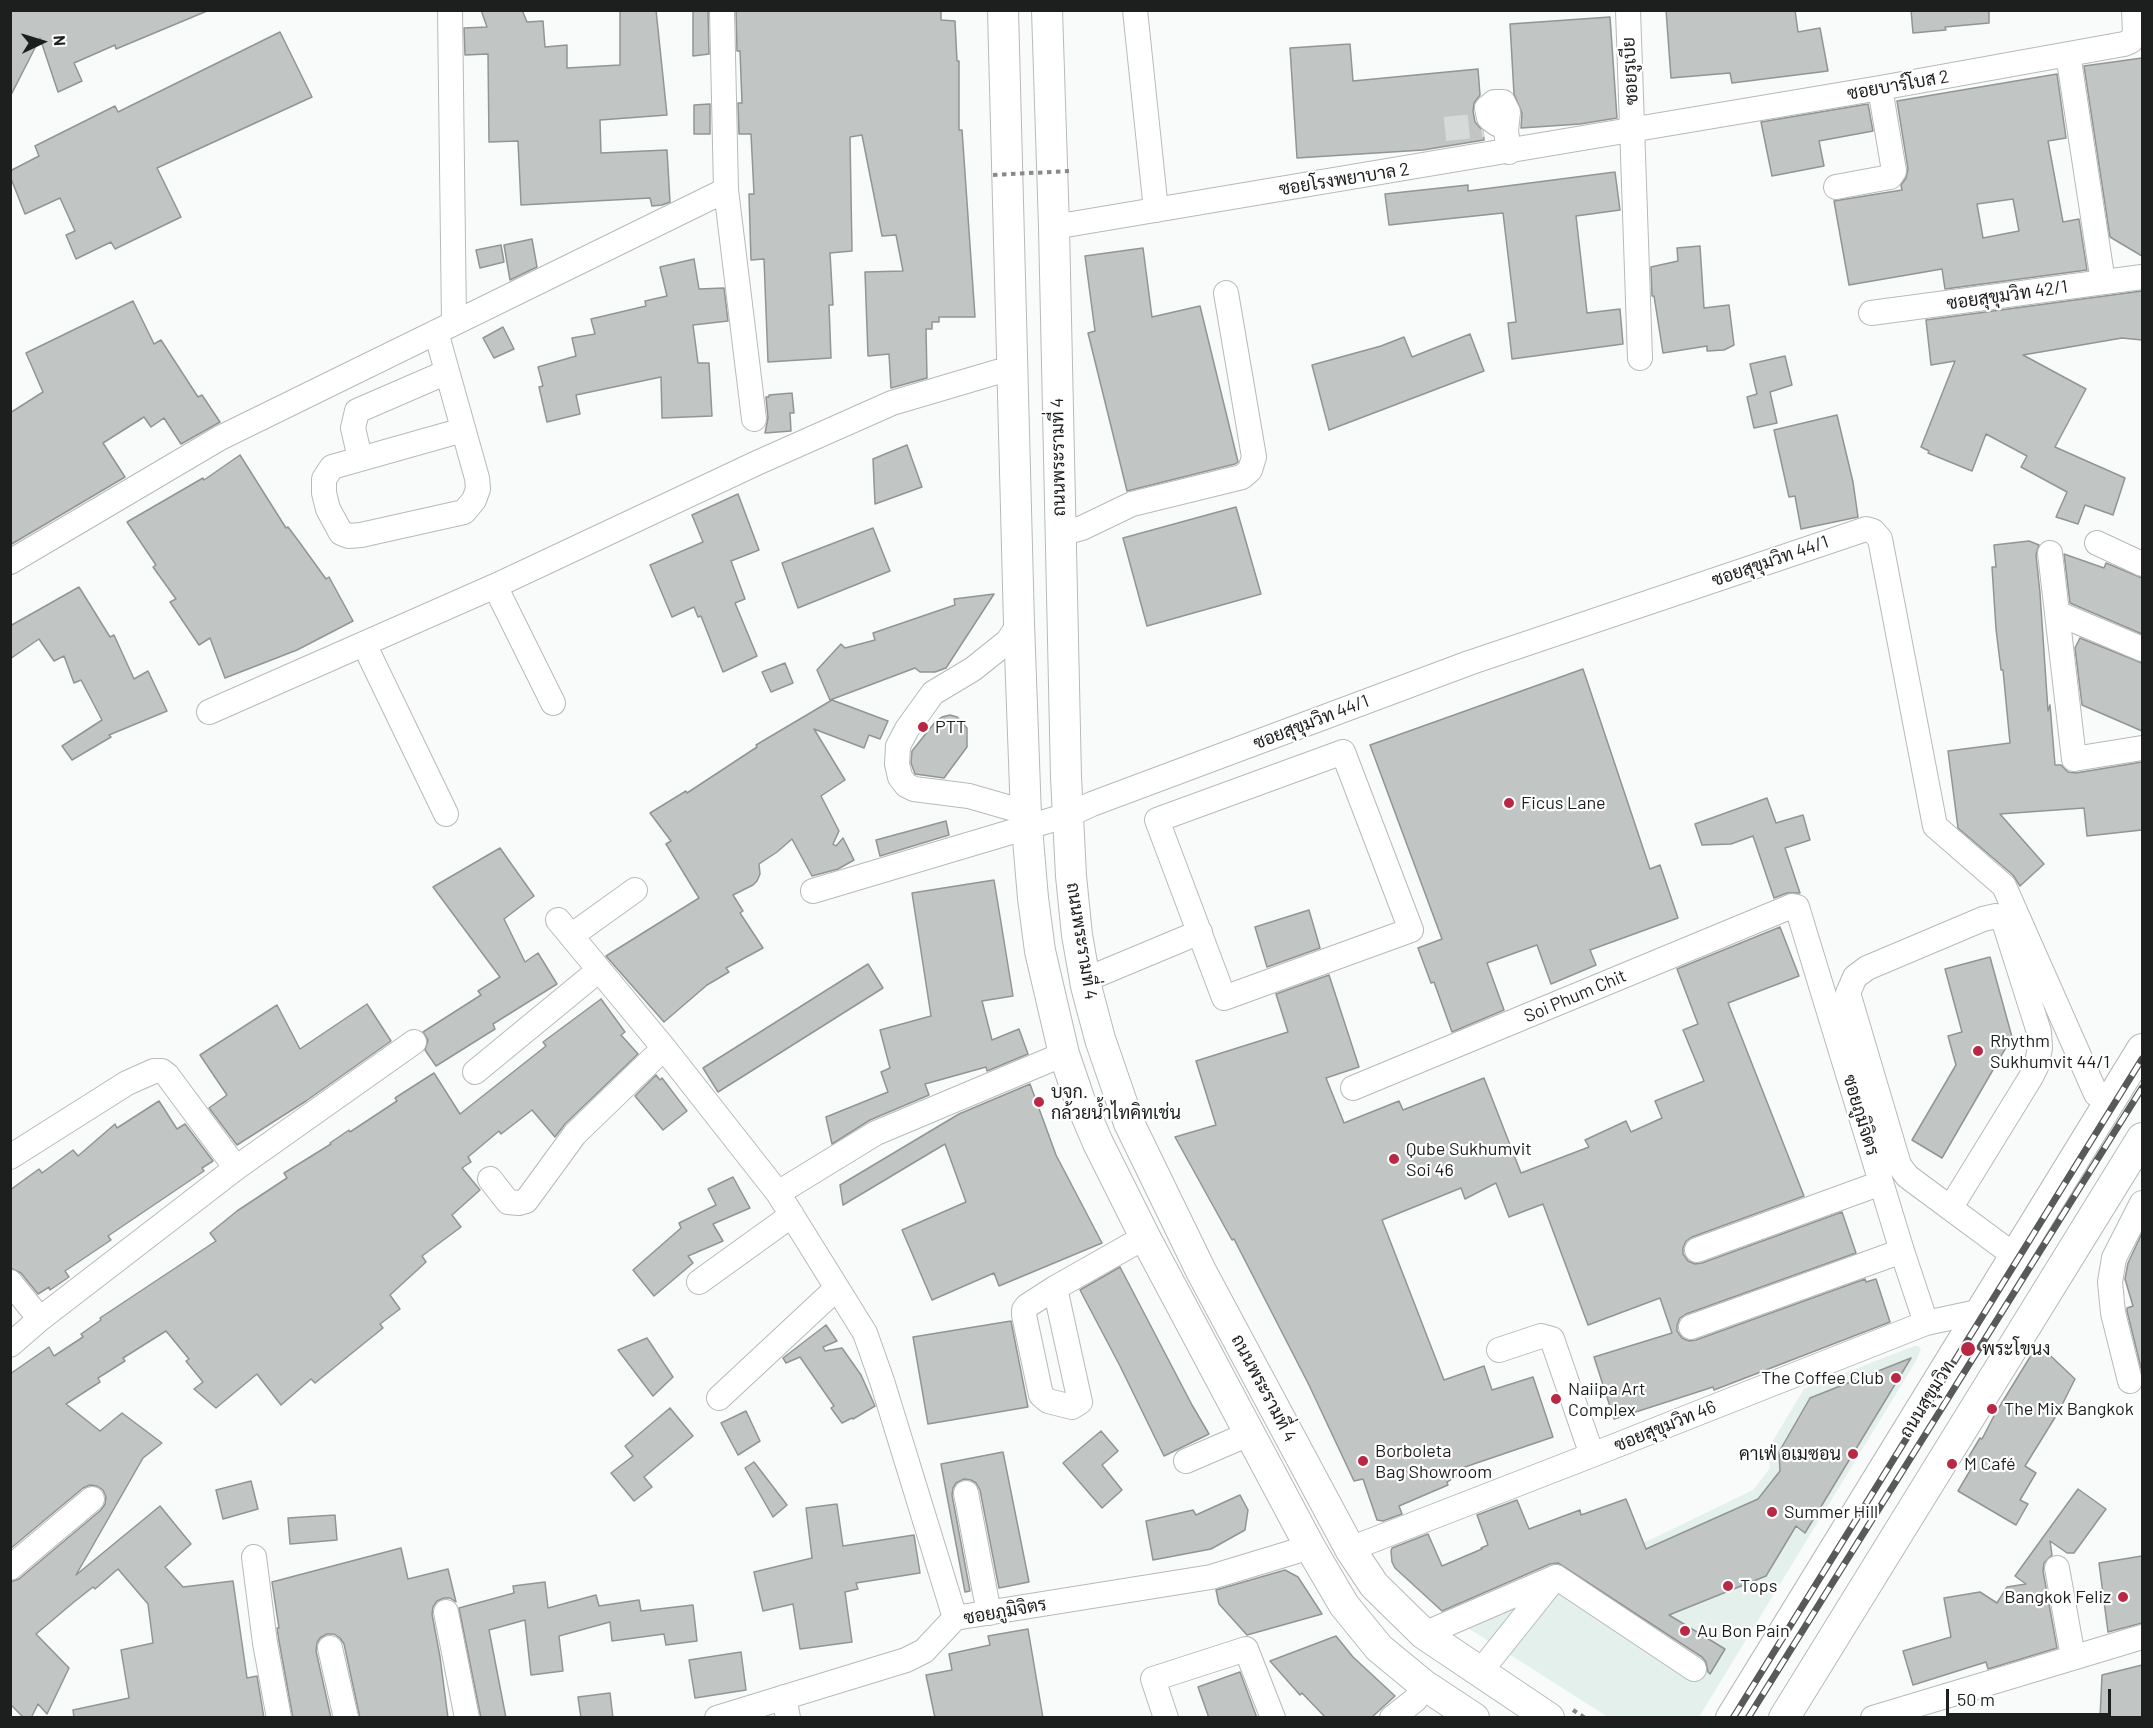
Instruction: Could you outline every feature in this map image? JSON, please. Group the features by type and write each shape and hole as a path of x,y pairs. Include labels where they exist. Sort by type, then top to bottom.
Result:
{"main road":[{"name":"ถนนพระรามที่ 4","path":"1003,10 1026,823 1040,951 1064,1054 1080,1101 1098,1143 1145,1237 1310,1547 1344,1605 1379,1648 1424,1685 1474,1718"},
{"name":"ถนนพระรามที่ 4","path":"1047,10 1068,815 1077,935 1085,980 1100,1039 1130,1123 1201,1271 1350,1549 1374,1585 1436,1642 1549,1718"},
{"name":"ถนนสุขุมวิท","path":"1731,1718 2142,1049"},
{"path":"1784,1718 2142,1139"},
{"path":"1424,1685 1436,1642"}],"street":[{"path":"450,10 445,327 447,372 477,478 478,489 474,500 464,512 361,535 349,536 341,532 328,509 324,493 324,479 332,467 463,430"},
{"path":"722,10 726,190 754,419"},
{"path":"1135,10 1156,210"},
{"name":"ซอยรูเบีย","path":"1628,10 1640,358"},
{"name":"ซอยบาร์โบส 2","path":"1633,131 2131,41 2135,33 2134,10"},
{"path":"2068,54 2103,282"},
{"path":"1836,187 1890,177 1894,171 1880,88"},
{"name":"ซอยโรงพยาบาล 2","path":"1054,227 1156,210 1499,133 1633,131"},
{"path":"10,562 219,438 726,190"},
{"name":"ซอยสุขุมวิท 42/1","path":"1871,313 2142,277"},
{"path":"1060,534 1082,528 1132,504 1242,477 1250,470 1254,457 1226,293"},
{"path":"209,712 495,586 759,462 892,404 997,372 1013,371"},
{"path":"360,458 353,428 357,411 447,372"},
{"name":"ซอยสุขุมวิท 44/1","path":"1068,815 1469,663 1866,529 1873,531 1880,539 1935,826 2004,886 2096,1094 2109,1103"},
{"path":"2097,543 2142,564"},
{"path":"2050,553 2074,759 2142,748"},
{"path":"495,586 554,703"},
{"path":"2057,613 2142,649"},
{"path":"1019,624 1008,641 973,669 933,693 907,729 898,746 897,764 900,777 906,785 914,789 969,796 1014,809 1026,823"},
{"path":"364,644 446,814"},
{"path":"1343,752 1411,930 1224,998 1200,932 1157,820 1343,752"},
{"path":"813,891 1026,823 1068,815"},
{"path":"635,890 564,928 664,1048 778,1193 865,1333 956,1618"},
{"name":"Soi Phum Chit","path":"1353,1088 1781,910 1792,906 1797,907"},
{"name":"ซอยภูมิจิตร","path":"1797,907 1800,909 1881,1183 1926,1323"},
{"path":"1951,1208 2031,1077 2036,1067 2040,1048 2039,1032 2006,928 2004,922 1996,916 1983,919 1867,968 1855,977 1848,993 1899,1166 1918,1185 2015,1256"},
{"path":"1085,980 1200,932"},
{"path":"475,1072 599,970"},
{"path":"10,1345 40,1319 236,1168 414,1042"},
{"path":"490,1179 508,1202 513,1204 526,1201 575,1134 664,1048"},
{"path":"778,1193 876,1133 1064,1054"},
{"path":"10,1157 128,1083 154,1071 162,1071 236,1168"},
{"path":"1697,1250 1881,1183"},
{"path":"2130,1381 2113,1313 2110,1282 2114,1258 2142,1203"},
{"path":"699,1282 792,1215"},
{"path":"1054,1288 1145,1237"},
{"path":"1691,1327 1902,1251"},
{"path":"10,1282 40,1319"},
{"path":"719,1398 837,1288"},
{"name":"ซอยสุขุมวิท 46","path":"1350,1549 1926,1323 1982,1311"},
{"path":"1499,1350 1541,1336 1552,1339 1592,1455"},
{"path":"1186,1461 1251,1433"},
{"path":"966,1493 989,1613"},
{"path":"10,1568 92,1499"},
{"name":"ซอยภูมิจิตร","path":"717,1718 786,1707 906,1660 924,1652 956,1618 1211,1577 1310,1547"},
{"path":"254,1557 265,1643 279,1718"},
{"path":"2057,1568 2073,1657"},
{"path":"1436,1642 1556,1577"},
{"path":"1556,1577 1694,1669"},
{"path":"1480,1672 1556,1577"},
{"path":"446,1612 467,1718"},
{"path":"1873,1718 1932,1709 2073,1657 2142,1637"},
{"path":"330,1648 346,1718"},
{"path":"1166,1718 1153,1679 1246,1649 1273,1718"},
{"path":"1392,1718 1415,1700 1424,1685"}],"path":[{"path":"993,175 1069,171"}],"shaded area":[{"path":"1914,1346 1921,1349 1916,1361 1699,1717 1608,1717 1457,1621 1654,1538 1753,1490 1770,1468 1768,1449 1804,1389"}],"building":[{"path":"10,10 207,11 116,49 115,45 74,63 82,81 58,92 40,38 10,97"},
{"path":"481,10 522,10 527,22 543,21 545,47 567,45 567,68 620,65 620,10 656,10 667,115 600,120 601,153 667,150 670,202 652,206 650,198 521,205 518,141 489,142 488,54 465,55 464,28 487,27"},
{"path":"693,10 708,10 709,54 693,56"},
{"path":"736,10 941,10 941,20 955,21 957,61 959,61 959,130 962,130 975,317 939,317 939,322 932,322 932,329 926,329 927,378 891,388 889,354 868,356 865,272 903,271 896,235 882,236 862,135 850,137 852,251 830,253 833,305 829,305 831,358 768,362 764,259 751,260 749,194 754,194 751,134 739,134 738,103 742,103"},
{"path":"1666,10 1795,10 1798,32 1820,28 1828,71 1732,83 1730,73 1671,78"},
{"path":"1911,10 1989,10 1989,23 1913,33"},
{"path":"1610,17 1617,118 1580,124 1521,128 1522,113 1514,94 1510,24"},
{"path":"280,32 312,97 157,168 181,217 115,249 111,242 76,259 66,235 75,231 60,198 25,214 10,171 39,156 35,146 115,106 118,112"},
{"path":"1350,44 1353,81 1478,69 1480,95 1474,103 1473,111 1475,122 1483,131 1484,140 1423,150 1297,158 1290,48"},
{"path":"2142,58 2142,256 2110,237 2084,66"},
{"path":"2057,74 2066,138 2048,141 2063,222 2079,219 2087,270 1945,289 1942,269 1849,285 1834,201 1902,190 1901,185 1908,169 1897,101","holes":["2013,199 2019,231 1983,238 1977,204"]},
{"path":"710,104 710,134 694,134 694,105"},
{"path":"1868,104 1873,131 1819,141 1824,166 1772,176 1761,122"},
{"path":"1615,172 1620,210 1576,216 1587,313 1620,309 1623,344 1512,359 1508,323 1516,322 1503,213 1389,225 1385,194 1468,185 1468,191"},
{"path":"532,239 537,267 510,280 504,245"},
{"path":"501,245 504,262 480,268 476,250"},
{"path":"1700,246 1704,308 1729,305 1734,345 1724,350 1707,351 1707,346 1663,353 1654,296 1652,296 1651,267 1678,261 1677,248"},
{"path":"1143,248 1152,317 1200,306 1238,462 1127,491 1088,333 1095,331 1085,256"},
{"path":"694,259 699,289 724,288 728,321 693,325 698,363 709,363 712,416 662,418 661,377 576,395 580,414 547,422 539,387 543,386 538,367 576,356 572,338 595,334 591,319 646,306 645,301 667,296 660,267"},
{"path":"2142,291 2142,340 2122,338 2023,355 2086,389 2055,447 2125,478 2113,515 2085,505 2078,524 2056,517 2067,492 2021,467 2027,456 1986,434 1972,471 1928,453 1929,451 1921,447 1955,361 1931,365 1926,320"},
{"path":"133,301 154,344 161,340 198,397 202,395 220,422 181,444 164,418 151,427 144,417 103,443 125,477 10,545 10,413 43,392 26,353"},
{"path":"503,327 514,349 494,358 483,338"},
{"path":"1470,334 1484,371 1329,430 1312,365 1381,346 1404,337 1412,357"},
{"path":"1785,356 1792,385 1770,392 1777,423 1754,428 1747,397 1757,394 1750,364"},
{"path":"792,393 794,413 790,413 791,431 765,433 768,418 766,397"},
{"path":"1837,415 1853,482 1858,517 1801,529 1795,496 1789,497 1774,430"},
{"path":"907,445 922,487 875,504 873,459"},
{"path":"240,455 286,528 288,527 326,579 329,577 353,621 297,650 225,678 210,638 199,645 170,602 176,599 153,567 156,565 127,522 203,478 204,480"},
{"path":"738,494 759,550 731,561 745,599 735,603 757,656 723,672 701,616 698,617 694,607 672,617 650,565 703,542 692,515"},
{"path":"1236,507 1261,594 1147,626 1123,538"},
{"path":"873,528 890,571 798,608 782,563"},
{"path":"2029,541 2039,545 2036,555 2048,711 2050,705 2055,765 2061,765 2068,772 2076,773 2142,762 2142,830 2087,836 2084,808 2000,814 2044,864 2020,886 2013,875 1958,828 1948,751 2010,743 2003,670 2001,670 1996,629 1992,567 1996,567 1994,545"},
{"path":"2064,554 2104,568 2106,563 2142,578 2142,634 2070,603"},
{"path":"79,587 110,637 114,635 134,679 148,671 167,711 109,735 111,737 72,760 62,746 102,720 81,680 74,683 64,656 54,661 39,639 10,659 10,626"},
{"path":"994,594 946,668 935,672 920,672 915,668 830,700 817,670 841,644 845,648 875,640 873,633 955,605 954,599"},
{"path":"2080,638 2142,663 2142,731 2082,705 2075,648"},
{"path":"785,663 793,683 771,692 762,672"},
{"name":"Ficus Lane","path":"1583,669 1650,869 1660,865 1678,918 1590,950 1596,965 1551,984 1537,945 1487,963 1504,1010 1452,1032 1434,982 1431,983 1418,948 1442,939 1370,745"},
{"path":"832,700 888,721 880,739 869,735 864,748 814,729 845,780 821,796 839,831 833,844 836,846 843,838 854,860 838,869 812,876 792,839 759,864 760,874 757,881 733,895 743,911 740,913 763,948 726,968 729,972 707,985 664,1022 606,956 699,898 666,844 671,841 650,813 686,791 687,793 757,747 756,745"},
{"path":"950,715 957,717 967,728 967,747 944,778 915,774 911,763 912,751 936,721"},
{"path":"1767,798 1776,823 1803,815 1810,840 1785,848 1800,893 1787,893 1774,898 1753,836 1731,844 1702,845 1695,824"},
{"path":"946,821 949,835 880,856 876,840"},
{"path":"500,848 534,896 504,919 525,962 538,953 557,984 493,1024 495,1029 436,1066 425,1050 428,1040 423,1032 481,995 478,991 500,977 433,887"},
{"path":"994,880 1013,996 982,1001 992,1040 1019,1029 1028,1054 987,1071 986,1067 925,1084 929,1095 870,1120 832,1144 826,1117 888,1092 881,1072 890,1068 880,1030 931,1016 912,893"},
{"path":"1309,910 1320,948 1267,967 1255,927"},
{"path":"1780,927 1799,976 1728,1003 1804,1196 1692,1237 1686,1241 1683,1254 1688,1261 1695,1264 1702,1263 1842,1212 1856,1253 1686,1314 1680,1318 1677,1331 1682,1338 1689,1341 1696,1340 1865,1279 1866,1282 1876,1279 1890,1322 1714,1390 1713,1387 1614,1419 1594,1357 1672,1333 1660,1298 1588,1325 1543,1204 1509,1217 1496,1183 1465,1199 1461,1188 1382,1220 1444,1380 1484,1366 1492,1390 1533,1377 1553,1437 1459,1469 1461,1473 1447,1482 1448,1485 1399,1506 1402,1514 1383,1521 1377,1520 1363,1479 1354,1481 1309,1385 1234,1239 1232,1240 1175,1137 1216,1125 1196,1061 1288,1032 1276,994 1329,975 1359,1067 1326,1078 1344,1123 1399,1101 1403,1110 1484,1078 1521,1173 1589,1147 1585,1140 1626,1121 1631,1132 1662,1118 1655,1101 1704,1081 1683,1030 1698,1024 1677,969"},
{"name":"Rhythm Sukhumvit 44/1","path":"1990,957 2012,1037 1942,1158 1912,1140 1956,1065 1948,1036 1962,1032 1945,969"},
{"path":"868,964 883,988 718,1092 703,1068"},
{"path":"601,999 625,1032 621,1035 638,1054 565,1124 555,1137 532,1110 501,1134 499,1131 468,1157 471,1162 462,1168 480,1190 452,1215 461,1227 422,1256 426,1262 390,1295 400,1309 380,1324 383,1328 315,1383 311,1379 281,1405 257,1374 216,1408 194,1389 203,1382 186,1361 189,1359 166,1331 123,1358 125,1361 98,1378 100,1382 66,1404 100,1431 122,1413 162,1443 143,1458 76,1575 160,1506 191,1544 165,1567 183,1587 233,1581 247,1678 257,1676 264,1718 74,1718 73,1710 129,1698 121,1650 153,1643 148,1604 118,1569 36,1634 69,1668 47,1714 38,1704 31,1718 24,1718 10,1704 10,1582 19,1579 101,1510 106,1497 103,1490 97,1486 90,1485 83,1488 10,1549 10,1374 49,1347 54,1356 83,1337 81,1334 101,1320 100,1318 216,1241 210,1233 237,1211 287,1178 284,1173 397,1101 395,1098 434,1073 460,1114 546,1046 543,1042"},
{"path":"367,1004 391,1041 306,1101 237,1145 209,1108 227,1095 200,1055 277,1005 300,1049"},
{"path":"656,1075 660,1080 662,1078 687,1111 663,1130 635,1096"},
{"path":"1030,1084 1056,1155 1102,1243 999,1286 994,1273 932,1300 902,1230 966,1202 945,1144 843,1205 840,1185 959,1114"},
{"path":"159,1101 177,1129 185,1124 213,1161 202,1168 204,1171 108,1236 111,1240 65,1271 69,1277 50,1290 49,1287 38,1294 21,1273 10,1268 10,1190 39,1169 42,1173 73,1150 78,1156 115,1124 117,1128"},
{"path":"733,1177 750,1208 713,1224 723,1241 688,1256 693,1263 654,1296 633,1270 681,1228 679,1223 716,1205 708,1189"},
{"path":"2142,1233 2142,1372 2127,1311 2127,1308 2133,1306 2125,1279 2128,1263"},
{"path":"1120,1267 1209,1434 1164,1456 1080,1290"},
{"path":"1011,1321 1028,1407 928,1424 913,1337"},
{"path":"826,1325 837,1341 823,1347 825,1351 842,1348 861,1375 875,1406 842,1423 831,1408 834,1406 800,1357 786,1363 783,1358"},
{"path":"647,1338 673,1377 653,1396 618,1350"},
{"path":"2038,1344 2075,1379 2059,1411 2025,1466 2036,1473 2020,1500 2028,1504 2016,1525 1958,1491 1975,1462 1968,1458 1980,1438 1982,1439"},
{"name":"Summer Hill","path":"1911,1358 1805,1533 1796,1526 1766,1576 1669,1615 1725,1649 1710,1674 1702,1657 1558,1563 1550,1564 1442,1611 1395,1568 1392,1562 1392,1548 1428,1534 1442,1566 1482,1549 1488,1545 1477,1515 1517,1500 1529,1529 1580,1510 1581,1515 1626,1499 1646,1549 1758,1499 1780,1471 1779,1452 1810,1398"},
{"path":"670,1408 693,1436 644,1477 652,1487 634,1501 611,1473 633,1456 625,1446"},
{"path":"746,1411 760,1441 738,1455 721,1423"},
{"path":"1101,1431 1118,1451 1102,1465 1122,1490 1102,1508 1063,1463"},
{"path":"1003,1452 1029,1582 999,1588 980,1490 976,1483 964,1479 956,1483 952,1495 970,1591 965,1592 941,1464"},
{"path":"754,1462 787,1505 773,1517 745,1468"},
{"path":"251,1481 258,1509 223,1519 216,1490"},
{"path":"2078,1489 2106,1509 2074,1553 2067,1553 2050,1541 2052,1555 2044,1563 2043,1571 2057,1648 1988,1669 1986,1662 1913,1685 1903,1651 1951,1637 1944,1598 1980,1592 1997,1603 2007,1587 2026,1584 2015,1576"},
{"path":"1240,1495 1248,1510 1245,1530 1211,1549 1153,1560 1146,1521 1193,1510 1196,1515"},
{"path":"837,1504 843,1546 914,1535 920,1573 856,1583 858,1589 845,1592 852,1642 800,1649 793,1604 763,1611 754,1572 812,1558 806,1508"},
{"path":"335,1515 337,1540 290,1544 288,1518"},
{"path":"401,1548 408,1579 448,1569 456,1602 450,1598 437,1601 432,1614 448,1718 360,1718 344,1644 334,1634 327,1634 320,1638 316,1651 331,1718 293,1718 279,1641 272,1582"},
{"name":"Bangkok Feliz","path":"2142,1556 2142,1623 2108,1632 2099,1563"},
{"path":"1285,1570 1298,1577 1322,1614 1247,1635 1219,1604 1216,1590"},
{"path":"545,1582 548,1608 596,1595 599,1606 639,1600 641,1611 693,1605 697,1641 666,1645 664,1634 612,1641 610,1622 559,1636 563,1671 531,1675 525,1620 489,1630 506,1718 481,1718 459,1608 514,1593 513,1586"},
{"path":"1028,1629 1043,1718 935,1718 926,1675 952,1670 949,1654 990,1645 988,1636"},
{"path":"1336,1636 1353,1657 1395,1696 1371,1718 1326,1718 1302,1693 1300,1695 1270,1661"},
{"path":"741,1652 746,1690 695,1698 689,1660"},
{"path":"2142,1665 2142,1718 2100,1718 2102,1675"},
{"path":"1240,1672 1257,1718 1209,1718 1198,1687"},
{"path":"610,1693 613,1718 581,1718 578,1697"}],"tunnel":[{"path":"1445,129 1483,125"}],"railway":[{"path":"1733,1718 2142,1059"},
{"path":"1748,1718 2142,1088"}],"place":[{"name":"PTT","path":"923,727"},
{"name":"Ficus Lane","path":"1509,803"},
{"name":"Rhythm Sukhumvit 44/1","path":"1978,1051"},
{"name":"บจก. กล้วยน้ำไทคิทเช่น","path":"1039,1102"},
{"name":"Qube Sukhumvit Soi 46","path":"1394,1159"},
{"name":"พระโขนง","path":"1968,1349"},
{"name":"The Coffee Club","path":"1896,1378"},
{"name":"Naiipa Art Complex","path":"1556,1399"},
{"name":"The Mix Bangkok","path":"1992,1409"},
{"name":"คาเฟ่ อเมซอน","path":"1853,1454"},
{"name":"Borboleta Bag Showroom","path":"1363,1461"},
{"name":"M Café","path":"1952,1464"},
{"name":"Summer Hill","path":"1772,1512"},
{"name":"Tops","path":"1728,1586"},
{"name":"Bangkok Feliz","path":"2123,1597"},
{"name":"Au Bon Pain","path":"1685,1631"}]}
